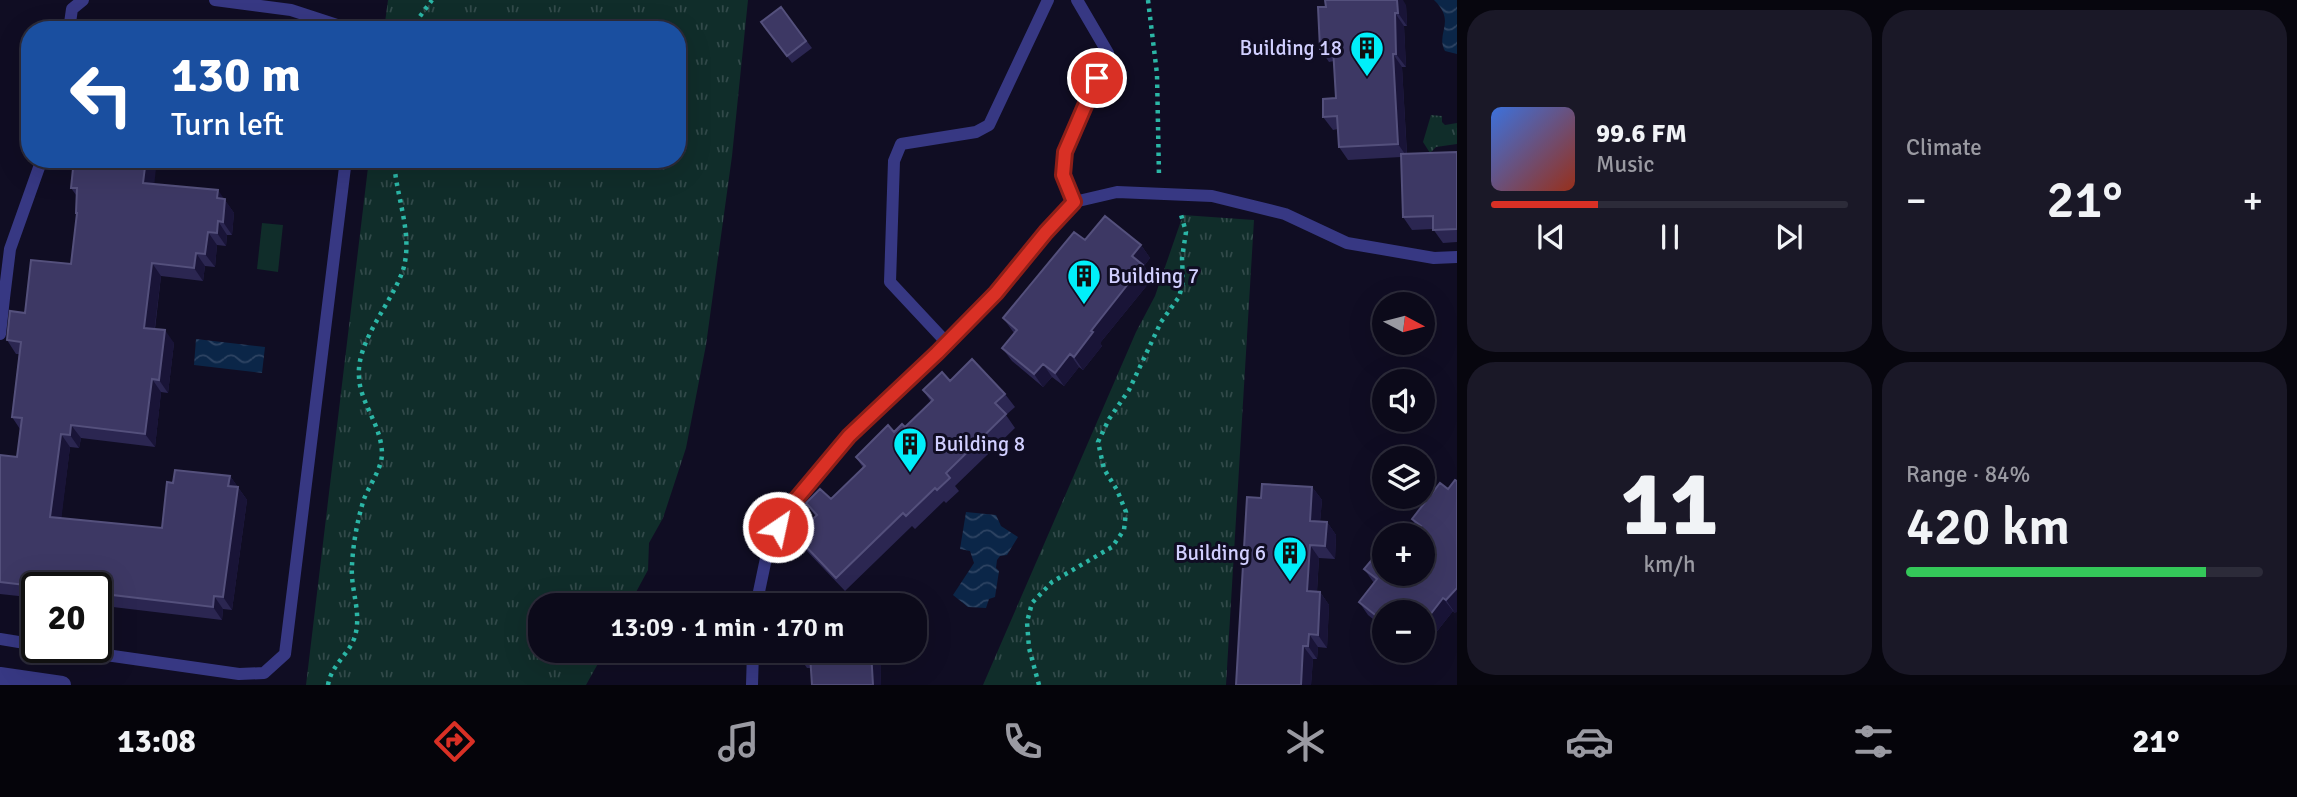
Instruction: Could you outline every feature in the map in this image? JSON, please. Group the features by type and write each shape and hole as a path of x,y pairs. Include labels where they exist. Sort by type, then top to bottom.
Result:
{"street":[{"path":"0,676 62,685"}],"lane":[{"path":"70,21 72,9 83,0"},
{"path":"215,0 291,10 325,21"},
{"path":"947,344 890,282 894,161 901,144 976,132 989,125 1048,0"},
{"path":"1074,202 1063,175 1065,152 1108,53 1077,0"},
{"path":"0,334 2,297 10,249 38,168"},
{"path":"112,656 239,674 264,673 285,654 345,168"},
{"path":"759,593 769,544 787,510 849,436 947,344 996,293 1074,202 1117,192 1212,196 1285,214 1346,243 1434,258 1457,257"},
{"path":"0,639 21,642"},
{"path":"751,684 752,663"}],"path":[{"path":"417,21 432,0"},
{"path":"1040,685 1029,648 1027,622 1032,603 1052,582 1112,547 1124,530 1126,512 1104,469 1098,442 1109,419 1129,390 1161,322 1179,297 1183,282 1182,258 1186,232 1183,215 1160,180 1157,74 1147,0"},
{"path":"328,685 337,663 354,638 358,611 352,566 363,503 382,456 380,436 358,377 368,339 403,269 404,222 396,193 395,168"}],"green space":[{"path":"388,0 748,0 732,156 706,345 686,448 663,518 649,543 648,570 636,593 528,593 528,663 598,663 586,685 306,685 368,168 686,168 686,21 385,21"},
{"path":"1431,115 1442,116 1445,125 1457,123 1457,144 1436,147 1430,153 1423,142"},
{"path":"1183,215 1254,220 1226,685 983,685 1136,332 1155,296"},
{"path":"262,223 283,225 278,272 257,269"}],"water":[{"path":"1434,0 1457,0 1457,54 1445,51 1442,39 1444,15"},
{"path":"196,339 265,347 262,373 194,365"},
{"path":"966,512 996,515 1001,526 1018,537 1007,555 1000,556 997,560 996,568 999,571 995,597 989,599 986,608 968,607 953,595 974,563 970,551 960,549"}],"building":[{"name":"Building 18","path":"1325,0 1397,0 1396,54 1393,54 1398,144 1339,147 1337,116 1323,117 1323,99 1336,98 1333,48 1320,49 1318,7 1326,7"},
{"path":"781,7 806,41 787,56 761,22"},
{"path":"1457,152 1457,229 1433,230 1433,216 1403,217 1401,154"},
{"path":"73,168 145,168 143,183 218,190 217,198 225,199 223,222 218,221 217,233 208,232 205,254 196,253 194,268 152,263 144,328 165,330 159,380 152,379 145,434 71,425 70,435 61,434 50,517 162,528 167,482 173,483 175,470 230,476 228,486 238,487 223,597 214,596 213,607 112,595 112,572 21,572 21,584 0,582 0,455 17,457 22,418 12,417 21,342 7,340 10,311 25,313 31,260 71,264 77,188 71,188"},
{"name":"Building 7","path":"1105,216 1141,245 1132,256 1143,265 1074,357 1070,354 1055,373 1043,364 1034,374 1002,348 1017,330 1003,318 1074,232 1085,240"},
{"name":"Building 8","path":"972,359 1005,394 995,403 1006,414 946,473 950,478 937,490 935,488 906,516 903,513 836,578 796,536 817,515 806,503 820,489 831,499 865,466 856,457 888,425 894,432 902,424 905,427 933,400 923,390 942,372 950,381"},
{"path":"1457,481 1457,588 1446,600 1443,598 1435,608 1435,600 1372,600 1372,612 1359,602 1372,585 1435,586 1435,523 1417,523 1412,519 1420,509 1435,509 1435,489 1440,483 1448,489"},
{"name":"Building 6","path":"1262,484 1312,487 1310,521 1327,522 1325,546 1310,545 1307,591 1320,592 1318,635 1309,634 1308,646 1303,646 1301,685 1236,685 1247,497 1261,498"},
{"path":"1372,560 1372,575 1364,569"},
{"path":"811,663 872,663 873,685 812,685"}],"place":[{"name":"Building 18","path":"1367,78"},
{"name":"Building 7","path":"1084,306"},
{"name":"Building 8","path":"910,474"},
{"name":"Building 6","path":"1290,583"}],"route":[{"path":"778,527 787,510 849,436 996,293 1074,202 1063,175 1065,152 1097,78"}]}
